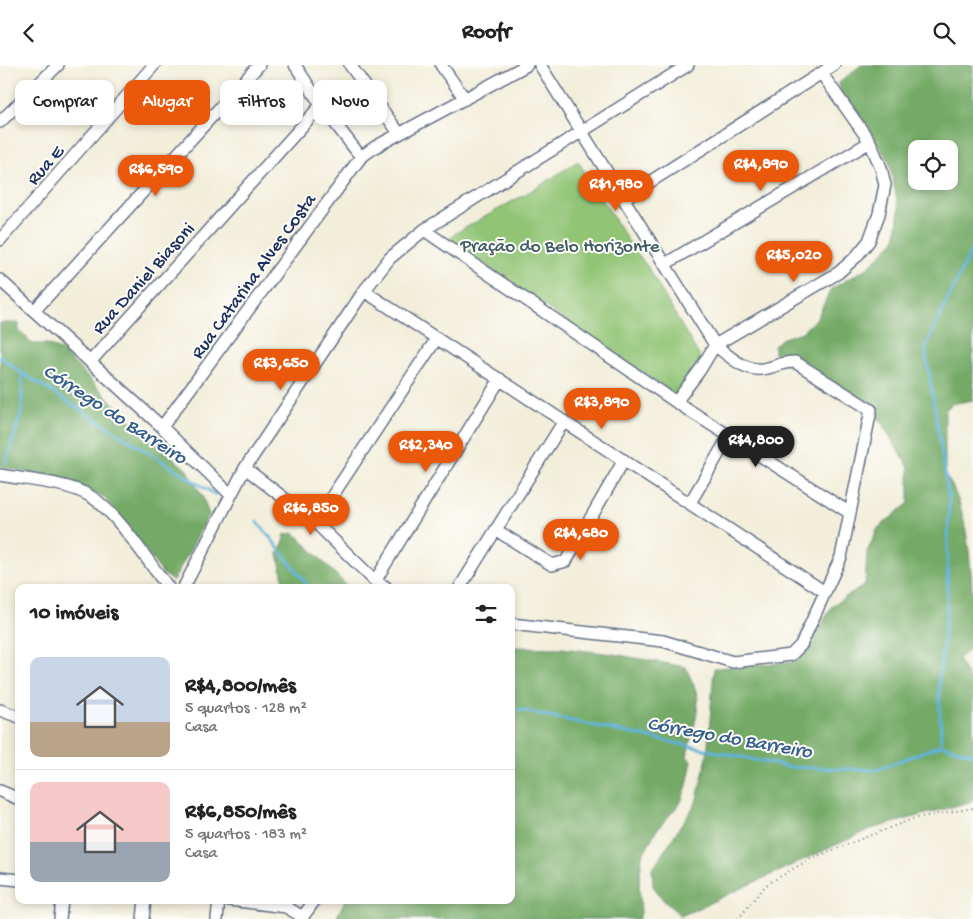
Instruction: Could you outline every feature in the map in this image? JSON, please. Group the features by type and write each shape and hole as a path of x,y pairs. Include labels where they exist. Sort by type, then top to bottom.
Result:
{"street":[{"path":"0,122 58,65"},
{"name":"Rua E","path":"0,240 154,65"},
{"path":"34,311 259,65"},
{"path":"295,65 313,93"},
{"path":"350,65 399,133"},
{"path":"441,65 465,99"},
{"name":"Rua Catarina Alves Costa","path":"162,427 361,157 399,133 527,65"},
{"path":"515,624 663,641 733,662 791,655 801,645 841,557 870,410 795,362 781,361 767,368 745,367 715,345 580,132 540,65"},
{"path":"186,584 246,468 364,291 390,258 424,230 688,65"},
{"path":"623,199 834,65"},
{"path":"676,402 700,370 715,345 838,273 869,241 879,214 885,185 881,167 870,141 822,74"},
{"name":"Rua Daniel Biasoni","path":"90,362 313,114"},
{"path":"336,125 361,157"},
{"path":"665,264 870,141"},
{"path":"424,230 676,402 850,513"},
{"path":"0,280 162,427 232,495"},
{"path":"364,291 825,592"},
{"path":"315,522 437,338"},
{"path":"375,581 500,379"},
{"path":"462,584 564,421"},
{"path":"690,503 729,436"},
{"path":"496,530 552,565 566,561 624,460"},
{"path":"246,468 315,522 375,581 380,584"},
{"path":"0,475 71,489 90,496 111,514 166,584"},
{"path":"0,711 15,716"},
{"path":"0,791 15,797"},
{"path":"0,878 15,880"},
{"path":"60,919 62,904"},
{"path":"144,919 145,904"},
{"path":"217,919 219,904"},
{"path":"262,904 286,907 302,918 312,904"}],"path":[{"path":"738,919 766,885 810,859 915,818 973,808"}],"green space":[{"path":"861,65 973,65 973,400 952,404 945,411 945,475 954,490 961,510 966,532 972,581 973,646 958,659 973,685 973,801 871,829 681,916 664,901 653,886 652,869 696,803 707,757 714,668 796,662 833,605 865,585 867,552 878,528 909,503 909,468 874,411 781,361 774,353 774,346 781,339 802,332 817,318 831,289 867,268 895,240 899,211 889,161 840,92 839,83"},
{"name":"Pração do Belo Horizonte","path":"578,161 632,247 647,266 701,359 676,396 448,240 456,233 538,187"},
{"path":"0,323 19,323 19,330 33,344 48,344 62,351 126,416 187,470 203,497 209,515 173,581 164,575 104,497 63,481 0,466"},
{"path":"293,533 300,538 345,584 279,584 283,579 278,553 284,541 284,535"},
{"path":"515,647 562,648 613,654 686,667 695,687 698,700 697,714 687,757 692,761 681,802 656,831 642,856 639,882 641,913 639,919 336,919 343,904 515,904"}],"waterway":[{"path":"941,745 939,679 947,609 949,499 925,348 973,246"},
{"name":"Córrego do Barreiro","path":"0,357 22,373 216,495"},
{"path":"6,463 22,410 22,373"},
{"name":"Córrego do Barreiro","path":"257,521 307,584"},
{"name":"Córrego do Barreiro","path":"515,709 789,767 876,770 941,745"},
{"path":"941,745 973,754"}]}
